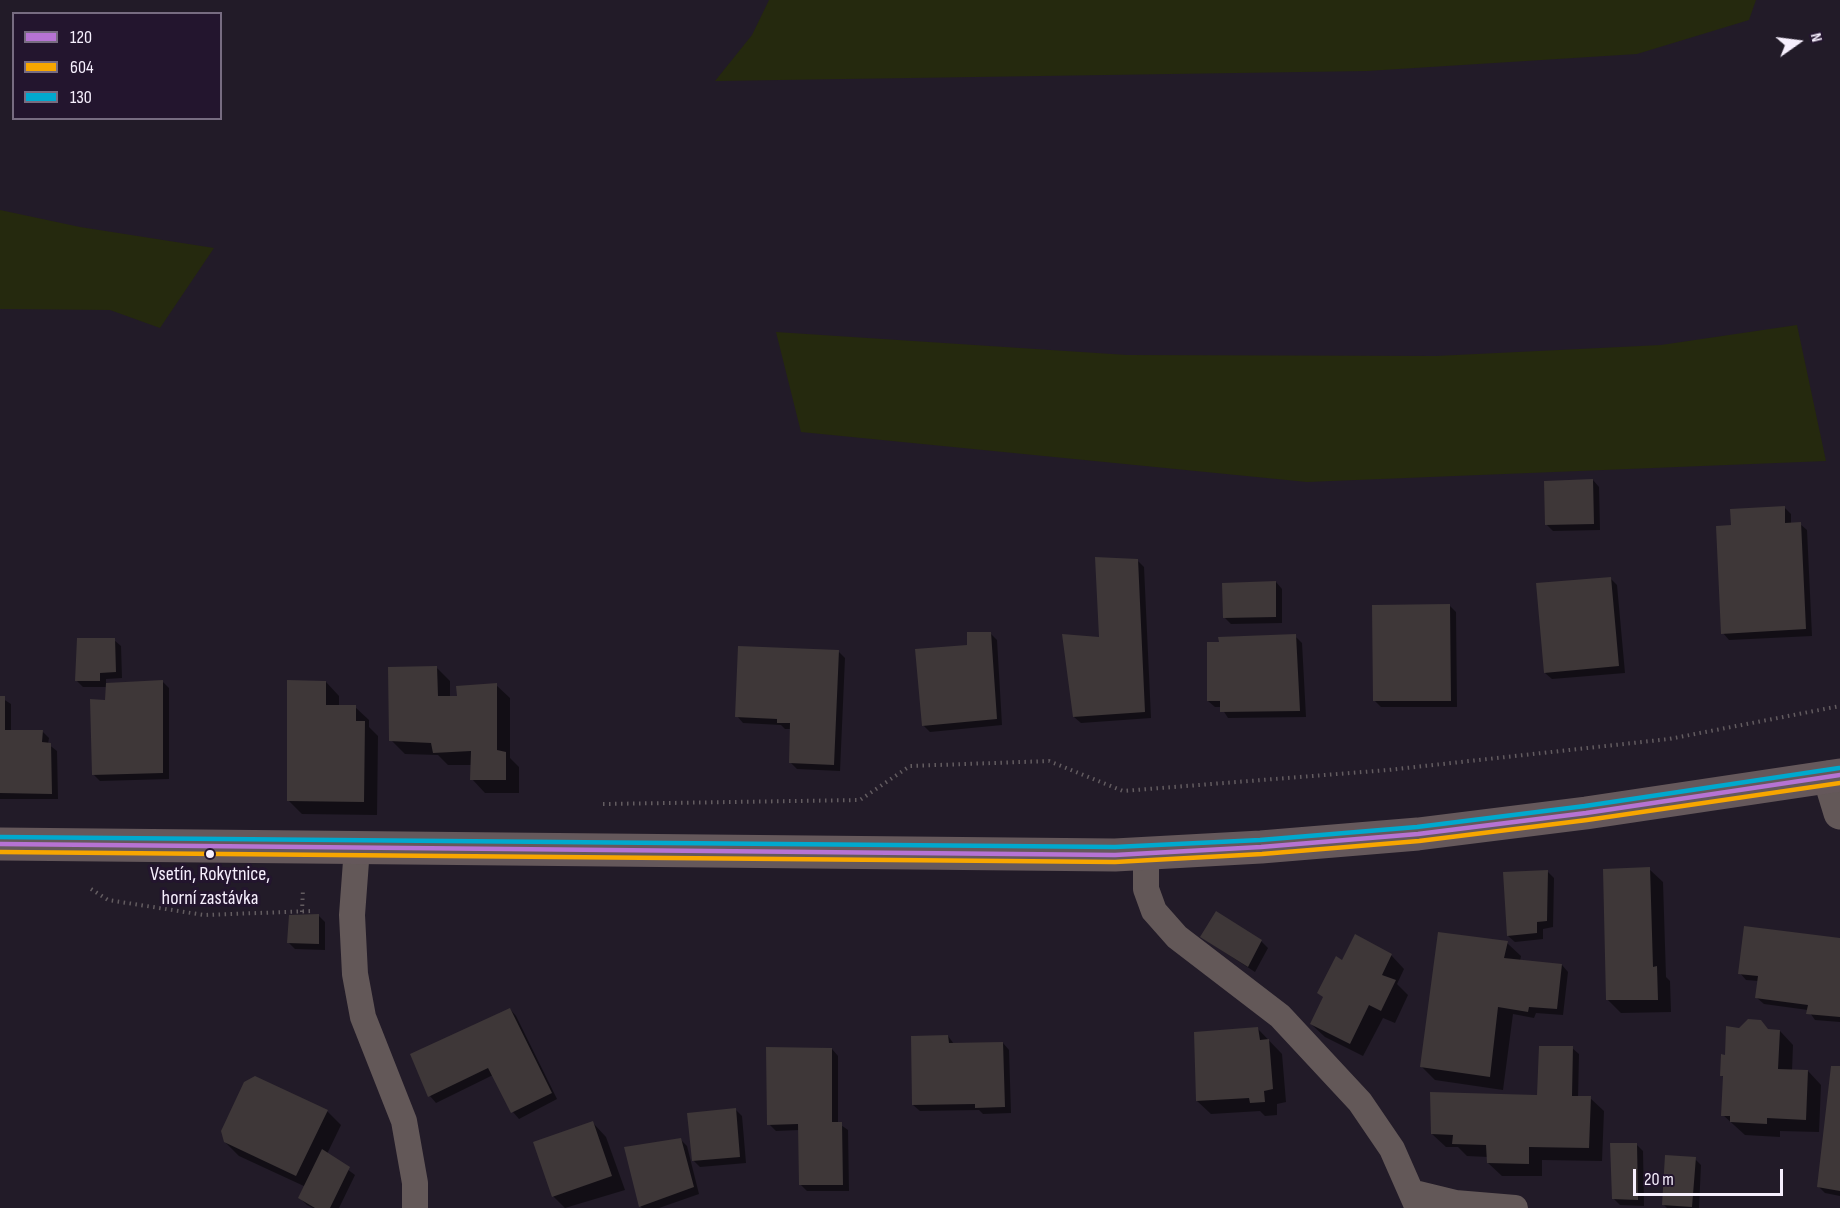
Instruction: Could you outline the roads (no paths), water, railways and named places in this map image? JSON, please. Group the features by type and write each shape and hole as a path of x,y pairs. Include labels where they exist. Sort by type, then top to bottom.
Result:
{"main road":[{"path":"0,844 925,855 1146,854 1418,834 1586,813 1834,776"}],"street":[{"path":"1834,776 1840,813"}],"lane":[{"path":"357,848 352,915 355,974 363,1017 404,1121 415,1183 416,1208"},
{"path":"1146,854 1146,889 1154,911 1177,937 1280,1016 1360,1102 1392,1149 1416,1201 1515,1208"}],"place":[{"name":"Vsetín, Rokytnice, horní zastávka","path":"210,854"}]}
